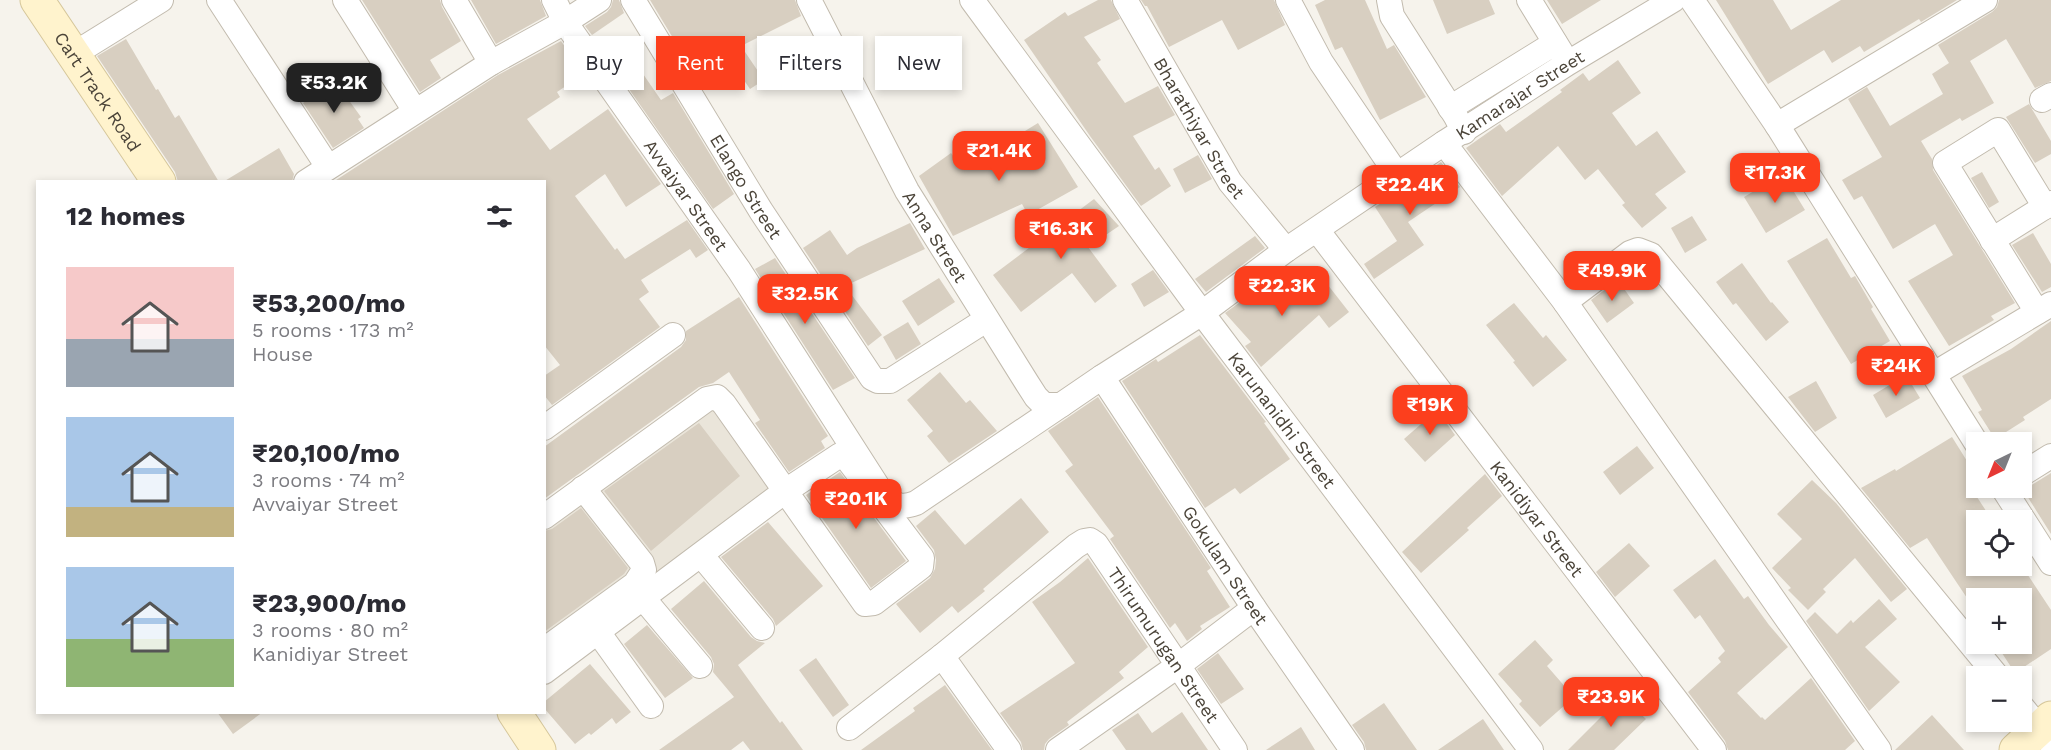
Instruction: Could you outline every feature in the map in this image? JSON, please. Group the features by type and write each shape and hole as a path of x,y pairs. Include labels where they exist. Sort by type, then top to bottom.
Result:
{"street":[{"name":"Cart Track Road","path":"37,0 158,180"},
{"path":"74,54 161,0"},
{"path":"219,0 328,167"},
{"path":"345,0 415,111"},
{"path":"454,0 491,63"},
{"name":"Avvaiyar Street","path":"554,0 565,22 739,270 880,490 893,502 900,506 916,503 1061,405"},
{"path":"309,180 491,63 565,22 599,0"},
{"name":"Elango Street","path":"633,0 761,211 872,378 885,382 890,381 986,320"},
{"name":"Anna Street","path":"809,0 907,191 986,320 1036,397 1044,405 1061,405"},
{"name":"Karunanidhi Street","path":"972,0 1202,313 1531,750"},
{"name":"Bharathiyar Street","path":"1125,0 1230,182 1286,250"},
{"path":"1288,0 1322,62 1398,176"},
{"path":"1389,0 1392,16 1450,108 1454,137 1565,302 1880,750"},
{"path":"1528,0 1568,63"},
{"name":"Kamarajar Street","path":"1102,376 1202,313 1286,250 1454,137 1568,63 1673,0"},
{"path":"1692,0 1777,125 1970,432"},
{"path":"1777,125 1985,0"},
{"path":"1450,108 1555,43"},
{"path":"1934,374 2044,308 1992,240 1945,163 1998,130 2048,205 1992,240"},
{"name":"Kanidiyar Street","path":"1317,230 1714,750"},
{"path":"1565,302 1630,253 1638,250 1651,255 1989,666"},
{"path":"546,427 673,335"},
{"path":"1061,405 1102,376"},
{"name":"Gokulam Street","path":"1102,376 1254,608 1352,750"},
{"path":"546,516 707,399 717,397 724,404 784,492 865,604 874,603 921,567 922,558 845,456 840,455 784,492 546,671"},
{"path":"2032,468 2051,456"},
{"path":"546,649 636,584 644,570 642,563 583,488"},
{"path":"2009,498 2051,563"},
{"name":"Thirumurugan Street","path":"942,656 1076,546 1090,540 1096,543 1235,750"},
{"path":"701,555 762,628"},
{"path":"643,598 700,666"},
{"path":"1058,750 1179,665 1254,608"},
{"path":"598,632 651,706"},
{"path":"849,728 942,656 1009,750"},
{"path":"515,714 539,750"}],"shaded area":[{"path":"715,386 781,483 546,657 546,512"}],"building":[{"path":"362,0 440,0 461,41 430,60 441,78 420,92"},
{"path":"471,0 540,0 546,16 496,44"},
{"path":"613,0 619,0 624,13 592,35 585,26 607,12"},
{"path":"650,0 795,0 801,16 745,44 745,36 672,36"},
{"path":"1098,0 1111,0 1120,19 1084,37 1101,60 1097,63 1125,103 1158,86 1175,115 1133,136 1155,170 1159,167 1171,186 1141,206 1024,40 1065,12 1068,16"},
{"path":"1141,0 1274,0 1285,25 1238,50 1222,20 1169,47 1147,6"},
{"path":"1325,0 1365,0 1387,49 1394,45 1426,97 1380,120 1342,47 1335,50 1315,5"},
{"path":"1433,0 1489,0 1495,14 1447,34"},
{"path":"1547,0 1601,0 1562,24"},
{"path":"1716,0 1773,0 1791,30 1841,0 1957,0 1921,22 1919,19 1864,52 1860,46 1832,63 1824,50 1768,84"},
{"path":"1999,0 2051,0 2051,81 2035,88 2006,39 1970,61 1994,103 1962,121 1960,118 1921,141 1932,159 1933,170 2015,303 1991,316 1994,320 1949,346 1908,281 1953,255 1935,224 1893,249 1862,196 1854,200 1842,180 1882,157 1848,99 1867,87 1890,126 1943,94 1932,74 1949,63 1938,45 1992,12"},
{"path":"126,39 175,118 179,115 218,180 177,180 175,172 97,56"},
{"path":"561,41 564,45 564,87 557,92 560,97 527,119 550,150 608,109 661,184 626,207 605,174 575,196 615,250 617,248 625,259 687,220 708,250 696,258 690,249 641,280 649,292 639,299 660,327 552,405 546,398 546,375 560,365 546,348 546,180 336,180 498,75"},
{"path":"745,52 757,70 757,84 750,89 745,82"},
{"path":"1618,60 1641,93 1612,113 1636,146 1657,131 1686,172 1655,194 1667,208 1642,228 1622,205 1625,203 1598,169 1585,180 1558,146 1502,196 1466,148 1500,124 1506,132 1562,92 1560,90 1583,73 1589,81"},
{"path":"644,75 661,100 673,93 734,194 713,209 630,90 644,90"},
{"path":"335,81 361,117 358,119 364,128 333,148 303,103"},
{"path":"2029,104 2051,141 2051,154 2035,163 2006,117"},
{"path":"1038,123 1078,187 1028,215 1022,204 953,236 919,176 951,153 963,169"},
{"path":"279,148 294,174 292,180 226,180"},
{"path":"1198,155 1212,179 1185,193 1173,169"},
{"path":"1441,162 1460,187 1408,222 1424,245 1374,279 1364,264 1397,241 1375,207"},
{"path":"1982,172 1999,202 1989,208 1971,178"},
{"path":"1783,174 1805,210 1766,233 1744,197"},
{"path":"1094,199 1119,226 1088,247 1117,286 1095,303 1072,273 1021,312 993,275"},
{"path":"1692,216 1707,240 1685,253 1671,228"},
{"path":"910,223 925,249 845,286 882,335 868,346 803,248 830,230 847,255"},
{"path":"2033,233 2051,264 2051,287 2042,292 2012,245"},
{"path":"1255,236 1265,248 1206,292 1195,279"},
{"path":"1827,238 1851,278 1855,276 1890,341 1851,364 1787,261"},
{"path":"775,258 855,378 833,390 755,269"},
{"path":"1742,263 1771,303 1789,322 1766,341 1736,303 1733,305 1716,282"},
{"path":"1153,270 1169,292 1144,307 1131,284"},
{"path":"939,278 955,302 918,326 902,301"},
{"path":"1272,279 1294,303 1324,280 1349,312 1329,328 1319,315 1261,367 1245,346 1251,342 1225,313"},
{"path":"1618,280 1634,303 1607,323 1591,300"},
{"path":"739,297 828,436 821,441 825,448 789,472 755,423 760,420 729,372 713,383 699,387 546,498 546,446 681,347 686,340 686,331"},
{"path":"1514,303 1543,338 1546,335 1567,360 1533,387 1486,325"},
{"path":"2051,321 2051,399 2023,417 2025,420 2006,432 1991,432 1978,412 1982,410 1962,376 2011,349"},
{"path":"908,322 921,344 896,360 883,337"},
{"path":"1200,335 1266,422 1264,423 1290,459 1240,494 1235,488 1205,508 1122,381 1156,359 1158,362"},
{"path":"940,372 966,403 970,400 997,431 949,463 927,436 933,431 907,400"},
{"path":"1906,375 1920,398 1886,418 1873,395"},
{"path":"1816,381 1837,418 1815,432 1788,397"},
{"path":"1098,397 1211,568 1207,571 1230,607 1200,626 1202,629 1187,641 1175,623 1170,628 1110,539 1114,536 1065,471 1073,465 1048,431"},
{"path":"1437,410 1455,435 1425,462 1404,439"},
{"path":"699,423 740,476 651,551 604,491"},
{"path":"1952,437 1966,459 1966,498 1978,498 1985,510 1966,510 1966,576 2029,576 2051,610 2051,649 2026,666 2010,666 2003,654 2032,654 2032,588 1966,588 1966,596 1927,538 1910,548 1861,488 1895,469 1896,471"},
{"path":"1637,446 1654,468 1620,495 1603,472"},
{"path":"840,472 906,561 871,588 806,495"},
{"path":"2051,473 2051,534 2028,498 2032,498 2032,485"},
{"path":"1485,474 1502,496 1467,528 1469,530 1421,573 1402,552"},
{"path":"1812,480 1836,503 1907,589 1891,602 1855,558 1823,589 1826,592 1808,610 1788,590 1791,588 1772,568 1802,539 1777,514"},
{"path":"1021,498 1049,532 958,613 952,606 920,633 896,604 930,578 935,569 934,550 916,526 935,510 965,545"},
{"path":"581,508 628,568 624,574 546,631 546,530 552,529"},
{"path":"768,522 823,586 776,626 773,619 721,557"},
{"path":"1629,543 1650,566 1615,597 1596,572"},
{"path":"1088,558 1148,647 1119,672 1124,678 1067,722 1069,725 1049,739 1044,750 1023,750 1021,742 1000,713 1075,663 1032,602"},
{"path":"1715,559 1744,599 1748,596 1788,647 1737,693 1765,720 1811,678 1855,741 1845,750 1728,750 1725,741 1688,692 1721,662 1718,658 1725,651 1700,615 1695,619 1673,590"},
{"path":"704,581 751,637 765,643 738,665 780,723 782,721 803,750 750,750 743,741 731,750 659,750 734,697 713,672 714,664 711,657 671,609"},
{"path":"1879,599 1897,619 1865,647 1900,682 1869,711 1806,621 1815,612 1837,634"},
{"path":"647,625 693,678 665,698 624,644"},
{"path":"1535,640 1553,660 1547,666 1574,697 1540,727 1519,704 1522,701 1498,674"},
{"path":"1218,653 1244,689 1221,704 1197,669"},
{"path":"816,658 849,705 833,717 799,670"},
{"path":"590,664 631,712 616,724 612,718 591,735 589,733 575,744 546,710 546,700"},
{"path":"945,685 992,750 861,750 915,711 913,708"},
{"path":"1622,696 1646,719 1614,750 1568,750"},
{"path":"1384,703 1417,750 1366,750 1364,742 1352,725"},
{"path":"1182,712 1208,750 1126,750 1112,730 1138,713 1152,733"},
{"path":"218,714 260,714 233,734"},
{"path":"1932,715 1964,750 1895,750"},
{"path":"1483,719 1504,750 1438,750"},
{"path":"1301,727 1315,750 1266,750"}]}
